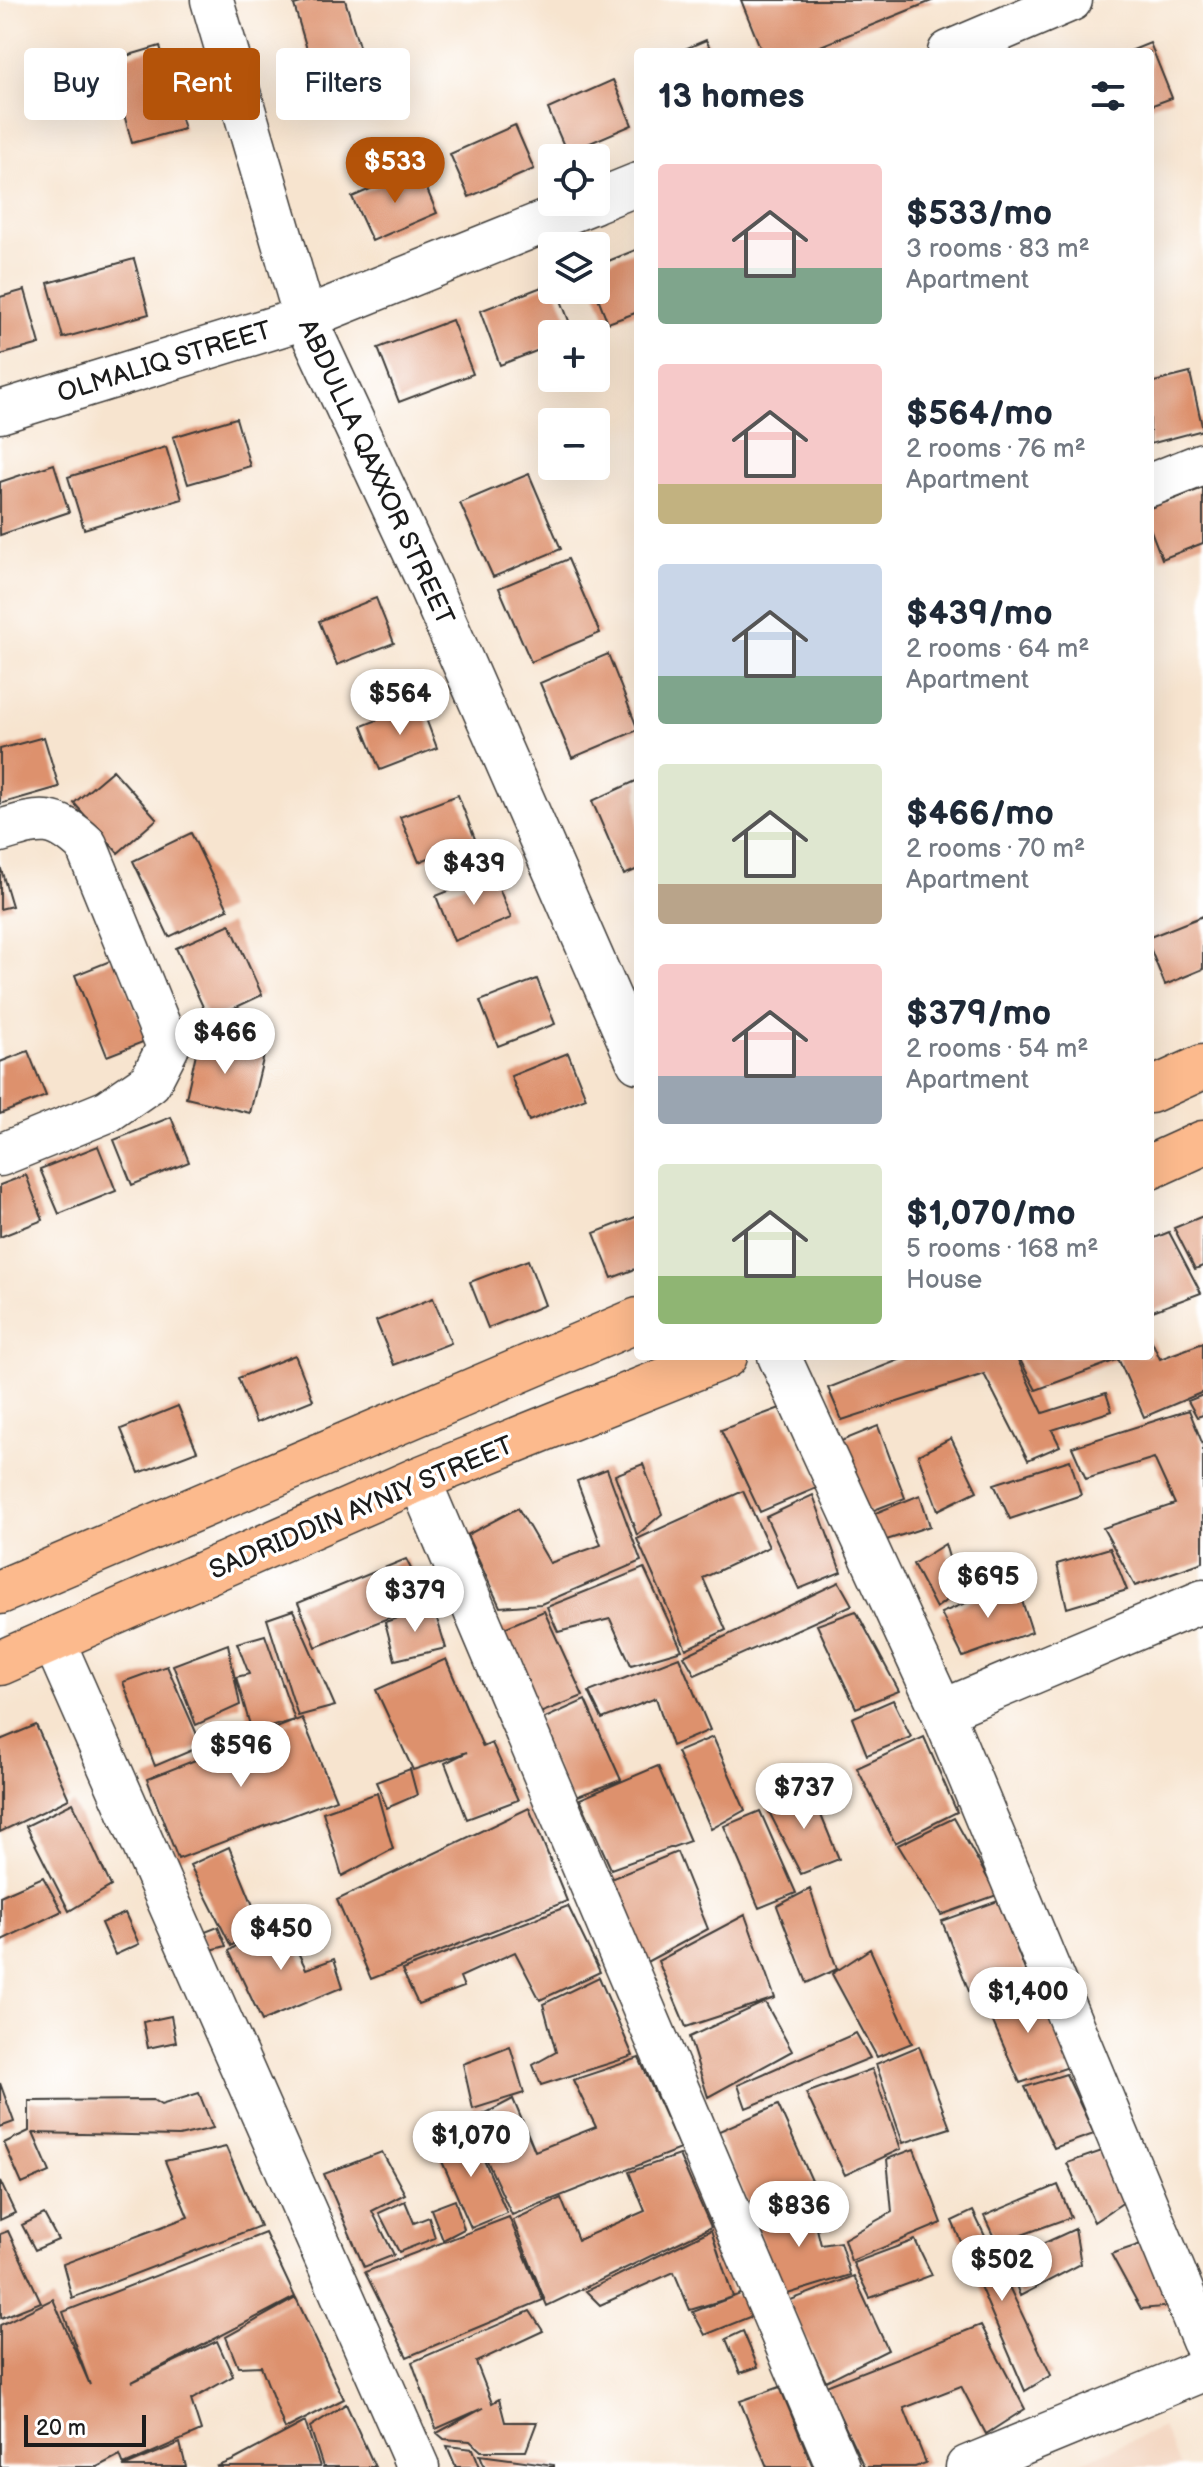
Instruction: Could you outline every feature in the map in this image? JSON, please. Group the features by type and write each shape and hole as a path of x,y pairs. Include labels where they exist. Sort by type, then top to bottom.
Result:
{"main road":[{"path":"1154,1089 1203,1067"},
{"path":"1154,1165 1203,1143"},
{"path":"0,1592 634,1322"},
{"name":"SADRIDDIN AYNIY STREET","path":"0,1663 54,1642 419,1479 715,1360"}],"street":[{"name":"ABDULLA QAXXOR STREET","path":"212,0 305,318 426,578 634,1053"},
{"path":"958,48 1071,0"},
{"name":"OLMALIQ STREET","path":"610,196 634,186"},
{"name":"OLMALIQ STREET","path":"0,412 305,318 560,216"},
{"path":"1154,483 1203,464"},
{"path":"0,831 42,819 66,827 86,845 168,1047 150,1082 108,1111 0,1155"},
{"path":"781,1360 942,1711 1203,2341"},
{"path":"419,1479 838,2467"},
{"path":"942,1711 1203,1601"},
{"path":"54,1642 418,2467"},
{"path":"967,2467 1203,2370"}],"shaded area":[{"path":"1163,2427 1180,2467 1069,2467"}],"building":[{"path":"311,0 345,0 360,48 307,48 294,5"},
{"path":"741,0 934,0 816,48 760,48"},
{"path":"706,40 710,48 687,48"},
{"path":"143,51 143,120 181,120 184,129 132,143 126,120 127,56"},
{"path":"1154,53 1172,98 1154,105"},
{"path":"613,80 632,125 588,144 563,144 548,109"},
{"path":"515,125 534,169 469,197 450,154"},
{"path":"418,168 437,213 372,241 352,197"},
{"path":"634,251 634,313 610,322 601,304 610,304 610,260"},
{"path":"134,259 149,314 63,338 48,283"},
{"path":"538,288 538,304 562,304 569,320 538,320 538,350 500,365 480,311"},
{"path":"25,290 40,344 0,355 0,297"},
{"path":"452,320 473,374 399,402 378,348"},
{"path":"1190,373 1203,430 1154,443 1154,382"},
{"path":"236,418 250,466 188,484 173,437"},
{"path":"166,447 182,499 84,529 68,477"},
{"path":"54,464 69,512 0,535 0,482"},
{"path":"529,474 561,549 493,577 460,503"},
{"path":"1203,488 1203,543 1162,559 1154,538 1154,506"},
{"path":"568,559 600,633 531,662 499,588"},
{"path":"376,598 394,643 337,665 319,621"},
{"path":"608,654 634,720 634,732 572,758 540,683"},
{"path":"420,703 437,748 380,770 362,726"},
{"path":"44,737 59,787 0,804 0,749"},
{"path":"113,770 157,819 118,853 74,803"},
{"path":"634,782 634,871 624,875 592,801"},
{"path":"458,795 475,839 419,862 400,817"},
{"path":"191,833 228,909 169,937 133,861"},
{"path":"0,870 12,906 0,909"},
{"path":"493,873 511,918 454,941 436,896"},
{"path":"1203,916 1203,969 1165,985 1154,958 1154,935"},
{"path":"230,924 262,995 209,1020 176,948"},
{"path":"115,959 148,1040 107,1056 75,975"},
{"path":"537,979 555,1024 498,1046 480,1001"},
{"path":"199,1040 264,1055 250,1113 186,1098"},
{"path":"28,1051 46,1096 0,1114 0,1062"},
{"path":"568,1053 586,1098 529,1121 511,1076"},
{"path":"171,1117 189,1162 132,1185 114,1140"},
{"path":"98,1146 116,1191 59,1214 40,1169"},
{"path":"26,1175 43,1220 0,1237 0,1185"},
{"path":"1203,1216 1203,1266 1195,1269 1174,1228"},
{"path":"634,1218 634,1270 612,1278 594,1233"},
{"path":"1169,1232 1201,1293 1154,1311 1154,1238"},
{"path":"528,1260 545,1305 488,1328 470,1282"},
{"path":"433,1298 451,1343 394,1365 376,1321"},
{"path":"1203,1343 1203,1392 1144,1417 1119,1360 1154,1360 1154,1346 1160,1359"},
{"path":"295,1355 313,1400 256,1423 238,1378"},
{"path":"899,1360 1018,1360 1043,1413 1106,1393 1112,1411 1052,1430 1060,1446 1028,1460 984,1374 842,1420 828,1388"},
{"path":"1020,1360 1117,1360 1036,1390"},
{"path":"1203,1395 1203,1415 1197,1417 1188,1401"},
{"path":"178,1406 197,1451 139,1473 121,1429"},
{"path":"780,1408 819,1487 760,1512 721,1430"},
{"path":"1189,1410 1203,1445 1203,1562 1135,1586 1103,1528 1175,1504 1154,1458 1086,1479 1072,1447"},
{"path":"878,1426 905,1498 864,1514 829,1446"},
{"path":"951,1438 977,1491 938,1510 918,1455"},
{"path":"1070,1460 1081,1495 1010,1519 994,1484"},
{"path":"643,1464 662,1514 637,1535 615,1475"},
{"path":"607,1469 641,1561 541,1604 500,1607 467,1535 518,1508 550,1563 601,1545 577,1481"},
{"path":"743,1491 769,1547 703,1578 726,1630 686,1649 637,1539"},
{"path":"813,1495 841,1572 799,1589 766,1517"},
{"path":"920,1495 930,1526 874,1544 863,1518"},
{"path":"945,1544 959,1591 936,1608 913,1564"},
{"path":"1110,1548 1127,1590 1067,1608 1057,1564"},
{"path":"406,1559 428,1602 316,1647 298,1603"},
{"path":"644,1568 682,1650 631,1665 610,1619 558,1632 547,1607"},
{"path":"839,1582 852,1605 695,1675 684,1656"},
{"path":"1016,1582 1032,1632 963,1657 941,1613"},
{"path":"433,1606 446,1648 395,1660 385,1622"},
{"path":"293,1610 335,1706 298,1716 267,1619"},
{"path":"544,1611 583,1696 535,1715 497,1631"},
{"path":"856,1611 899,1691 856,1708 817,1625"},
{"path":"265,1635 295,1720 252,1732 236,1677 249,1674 237,1643"},
{"path":"228,1644 240,1705 196,1725 173,1665"},
{"path":"679,1657 710,1730 672,1746 656,1698 602,1719 589,1692"},
{"path":"446,1659 483,1747 492,1743 518,1800 467,1819 445,1763 467,1752 413,1770 376,1690"},
{"path":"167,1666 202,1746 155,1766 123,1682"},
{"path":"585,1700 621,1780 570,1799 534,1723"},
{"path":"893,1700 911,1737 867,1755 852,1718"},
{"path":"302,1718 336,1799 178,1859 147,1779"},
{"path":"36,1725 69,1799 0,1832 0,1740"},
{"path":"713,1737 745,1810 711,1829 677,1752"},
{"path":"924,1737 957,1812 895,1843 857,1768"},
{"path":"658,1766 690,1841 611,1869 580,1799"},
{"path":"410,1769 417,1795 387,1808 376,1782"},
{"path":"809,1786 839,1859 801,1874 767,1808"},
{"path":"377,1793 393,1849 342,1876 323,1812"},
{"path":"73,1803 111,1886 69,1911 26,1826"},
{"path":"529,1808 567,1901 371,1979 337,1900"},
{"path":"760,1811 796,1893 759,1908 724,1826"},
{"path":"954,1818 997,1895 941,1915 898,1845"},
{"path":"229,1847 261,1925 231,1946 190,1865"},
{"path":"677,1852 708,1929 641,1965 603,1882"},
{"path":"43,1877 62,1911 0,1941 0,1896"},
{"path":"810,1889 837,1969 807,1983 777,1906"},
{"path":"998,1901 1030,1983 975,2007 942,1921"},
{"path":"568,1906 600,1972 540,2000 515,1952 460,1977 464,1987 418,2004 402,1970"},
{"path":"125,1913 139,1944 115,1955 101,1923"},
{"path":"280,1915 306,1969 334,1959 343,1987 262,2021 229,1951"},
{"path":"745,1915 775,1998 686,2027 658,1961"},
{"path":"218,1927 226,1946 207,1951 200,1934"},
{"path":"870,1949 912,2043 877,2057 832,1974"},
{"path":"599,1977 633,2056 541,2085 533,2065 556,2052 543,2004"},
{"path":"1033,1986 1072,2066 1020,2083 985,2004"},
{"path":"765,2002 792,2051 708,2097 689,2037"},
{"path":"171,2016 176,2042 148,2048 143,2022"},
{"path":"856,2033 870,2058 746,2108 738,2085"},
{"path":"510,2046 524,2093 473,2109 463,2064"},
{"path":"919,2046 950,2128 903,2143 876,2064"},
{"path":"639,2058 680,2149 512,2215 469,2122 513,2099 535,2151 596,2127 573,2080"},
{"path":"872,2069 901,2149 845,2175 806,2093"},
{"path":"1066,2074 1094,2134 1054,2148 1025,2087"},
{"path":"0,2083 14,2122 0,2127"},
{"path":"199,2093 213,2128 179,2136 33,2133 50,2172 22,2184 4,2143 29,2131 29,2101 153,2100 161,2105"},
{"path":"778,2105 817,2192 754,2215 717,2132"},
{"path":"471,2130 507,2213 471,2228 434,2143"},
{"path":"226,2147 260,2226 72,2298 63,2264 188,2217 165,2161"},
{"path":"914,2149 942,2223 851,2261 844,2239 892,2212 887,2159"},
{"path":"1102,2151 1124,2202 1094,2222 1067,2163"},
{"path":"382,2152 405,2194 372,2211 394,2255 364,2267 324,2174"},
{"path":"679,2155 711,2227 547,2306 513,2220 561,2198 578,2240 645,2211 629,2172"},
{"path":"0,2181 15,2213 0,2220"},
{"path":"1058,2185 1071,2217 997,2244 984,2216"},
{"path":"809,2196 821,2245 840,2242 850,2275 781,2296 754,2220"},
{"path":"455,2200 464,2229 443,2240 431,2209"},
{"path":"405,2201 414,2223 429,2217 435,2238 399,2252 379,2213"},
{"path":"973,2211 1051,2375 1025,2391 952,2221"},
{"path":"44,2214 58,2240 35,2250 22,2225"},
{"path":"509,2217 543,2300 407,2357 365,2272"},
{"path":"1075,2229 1081,2264 1020,2296 1007,2260"},
{"path":"711,2230 733,2297 690,2310 674,2272 600,2305 586,2291"},
{"path":"8,2231 41,2302 1,2318 0,2234"},
{"path":"265,2233 295,2297 132,2382 217,2341 233,2376 191,2400 201,2431 124,2465 120,2455 97,2467 0,2467 0,2325 53,2299 90,2385 63,2312"},
{"path":"915,2240 932,2275 870,2298 853,2263"},
{"path":"1144,2243 1174,2306 1141,2309 1111,2254"},
{"path":"854,2276 888,2350 826,2381 788,2301"},
{"path":"743,2293 752,2316 705,2335 693,2312"},
{"path":"296,2298 344,2399 285,2429 261,2366 238,2367 226,2337"},
{"path":"530,2311 543,2331 476,2362 492,2403 499,2399 505,2422 537,2422 526,2451 481,2451 470,2441 444,2439 437,2433 483,2408 436,2429 412,2362"},
{"path":"981,2325 1025,2409 986,2434 961,2386 904,2408 926,2463 915,2467 864,2467 826,2386"},
{"path":"743,2331 758,2367 740,2373 726,2339"},
{"path":"780,2387 813,2467 767,2467 740,2401"},
{"path":"346,2404 375,2467 323,2467 310,2427"},
{"path":"305,2422 320,2467 216,2467 234,2460"},
{"path":"180,2443 186,2467 123,2467"},
{"path":"447,2446 473,2449 480,2467 456,2467"},
{"path":"480,2455 554,2465 554,2467 485,2467"}]}
